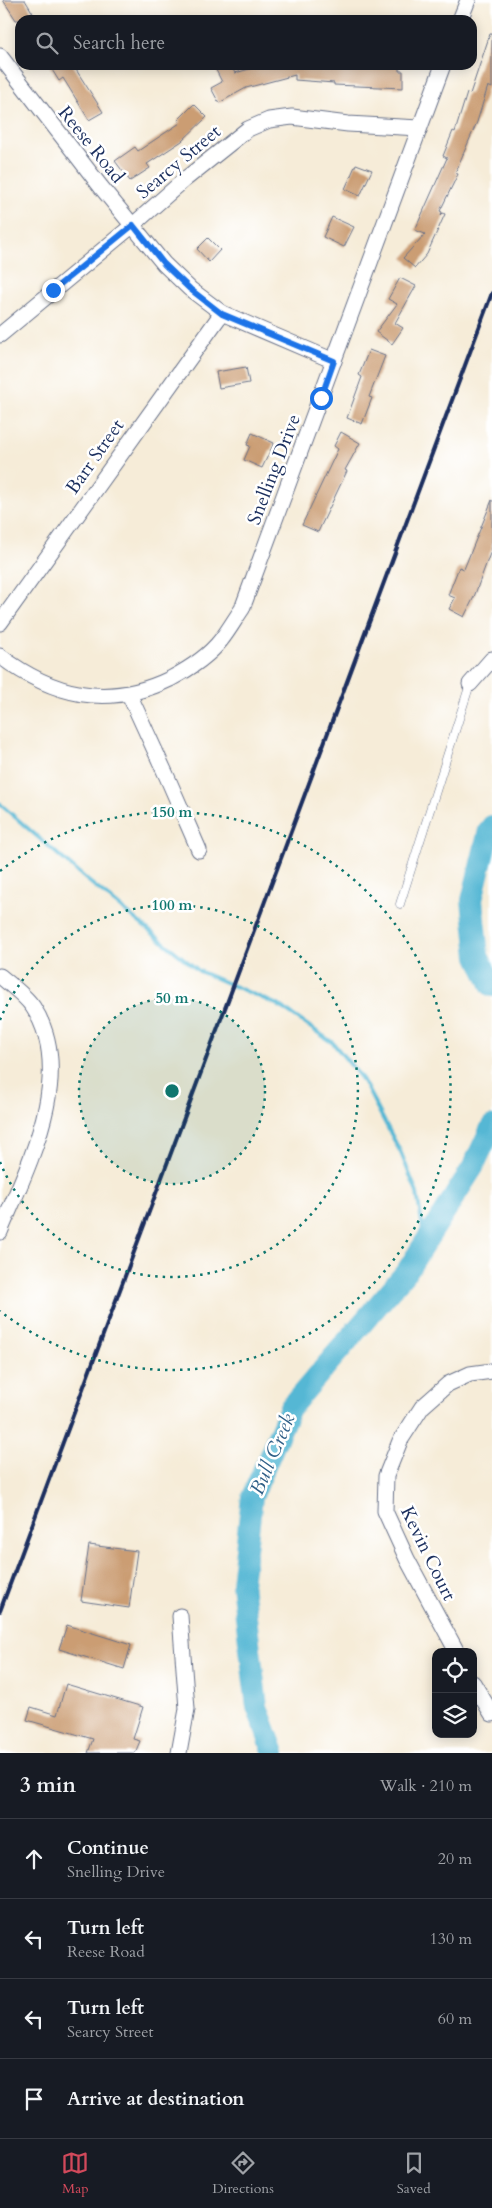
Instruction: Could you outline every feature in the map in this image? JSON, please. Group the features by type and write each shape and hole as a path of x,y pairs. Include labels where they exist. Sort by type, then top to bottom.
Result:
{"street":[{"path":"462,15 468,0"},
{"name":"Reese Road","path":"0,56 46,118 164,264 190,289 222,314 334,361"},
{"name":"Snelling Drive","path":"0,656 21,672 57,688 100,696 129,694 159,684 186,671 220,641 242,609 441,70"},
{"name":"Searcy Street","path":"0,335 133,225 184,180 248,129 268,120 292,117 348,124 419,128"},
{"name":"Barr Street","path":"0,623 222,314"},
{"path":"470,684 492,659"},
{"path":"129,694 199,850"},
{"path":"0,976 21,993 33,1006 42,1024 50,1051 51,1072 39,1134 0,1232"},
{"name":"Kevin Court","path":"455,1648 407,1559 385,1511 386,1476 400,1440 422,1406 448,1384 470,1374 492,1371"},
{"path":"179,1753 187,1709 180,1616"},
{"path":"477,1690 492,1714"}],"lane":[{"path":"400,904 470,684"}],"building":[{"path":"3,0 25,0 34,15 15,15 15,18"},
{"path":"490,34 492,34 492,88 488,86 477,122 455,173 458,174 440,211 442,212 441,215 445,214 427,254 415,268 403,258 425,234 415,230 447,158 443,156 453,131 455,132 467,93 470,94"},
{"path":"52,70 76,70 103,112 89,120 63,78 59,81"},
{"path":"216,70 233,70 235,73 246,70 403,71 403,88 334,85 334,83 295,80 295,75 246,88 219,103 211,88 222,82"},
{"path":"194,104 207,117 182,141 147,164 150,168 130,181 115,161 135,147 138,151 180,123 178,120"},
{"path":"356,164 372,170 360,196 345,189"},
{"path":"332,217 354,227 344,247 323,237"},
{"path":"208,238 220,250 209,262 197,249"},
{"path":"400,278 416,286 395,323 403,328 392,344 376,332 397,304 388,299"},
{"path":"369,350 385,356 369,397 372,398 362,424 347,418 362,377 359,375"},
{"path":"246,367 249,383 219,388 216,372"},
{"path":"341,432 360,443 345,470 347,471 318,532 302,525 338,449 334,446"},
{"path":"252,433 274,443 262,468 244,460 250,446 247,445"},
{"path":"492,500 492,548 474,597 464,617 449,609 455,598 448,595 459,567 464,569"},
{"path":"89,1545 137,1551 129,1608 81,1601"},
{"path":"67,1625 131,1645 124,1669 59,1649"},
{"path":"66,1684 143,1707 133,1739 140,1741 135,1753 88,1753 93,1739 27,1720 31,1707 57,1715"}],"waterway":[{"path":"0,804 87,880 199,971 278,1005 333,1043 362,1079 401,1153 417,1193 425,1242"},
{"name":"Bull Creek","path":"492,826 489,830 472,900 478,956 492,986"},
{"name":"Bull Creek","path":"274,1753 257,1707 242,1584 252,1497 290,1408 407,1271 473,1167 492,1126"}],"railway":[{"path":"0,1611 492,293"}],"route":[{"path":"53,290 133,225 164,264 190,289 222,314 334,361 321,398"}]}
